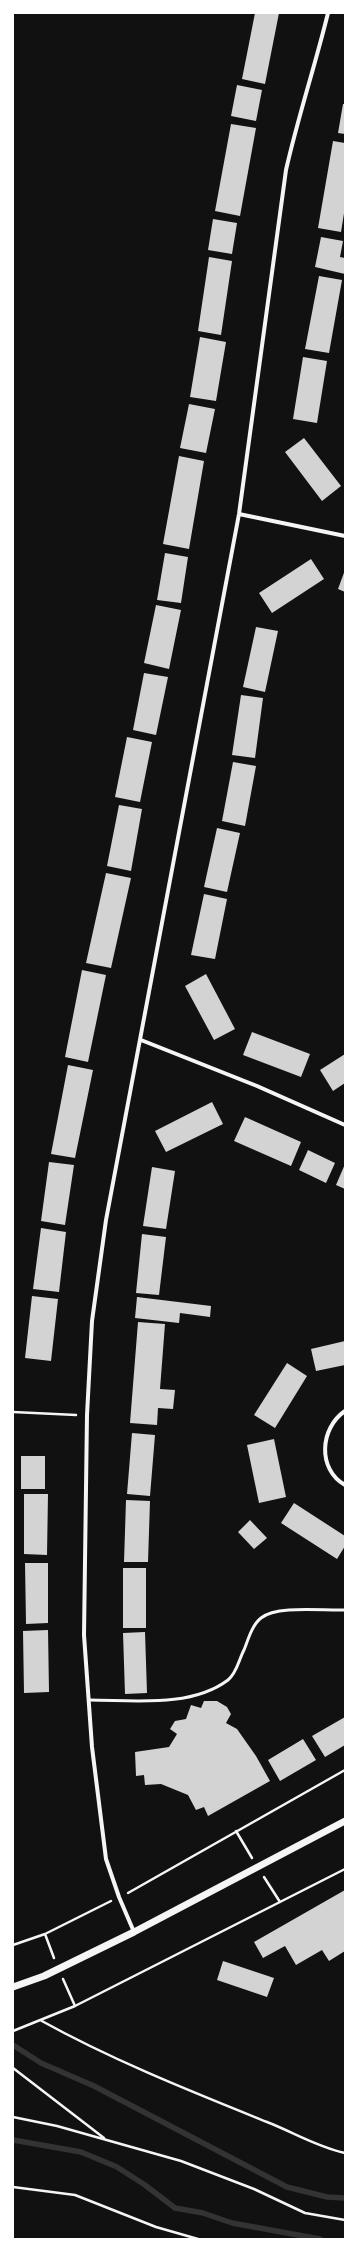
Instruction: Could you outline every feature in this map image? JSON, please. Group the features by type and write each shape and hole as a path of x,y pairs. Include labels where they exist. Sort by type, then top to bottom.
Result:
{"street":[{"path":"134,1932 119,1897 106,1860 92,1747 84,1635 86,1415 92,1321 106,1220 239,514 286,170 298,117 316,64 328,13"},
{"path":"239,514 345,536"},
{"path":"141,1040 257,1086 345,1125"},
{"path":"345,1411 339,1415 330,1427 325,1442 326,1457 331,1471 345,1485"},
{"path":"13,1987 59,1969 134,1932 345,1821"}],"lane":[{"path":"89,1700 154,1700 193,1696 221,1684 231,1677 257,1623 267,1614 284,1611 345,1610"}],"path":[{"path":"13,1412 86,1415"},
{"path":"13,1945 45,1934 119,1897 345,1770"},
{"path":"13,2031 75,2006 345,1869"},
{"path":"45,1934 75,2006"},
{"path":"40,2020 106,2054 284,2128 327,2149 345,2153"},
{"path":"13,2068 105,2139"},
{"path":"13,2117 105,2139 182,2160 304,2213 345,2220"},
{"path":"13,2187 75,2195 156,2227 198,2239"}],"building":[{"path":"255,13 279,13 265,84 242,79"},
{"path":"237,85 262,90 256,121 231,116"},
{"path":"343,104 345,104 345,134 338,133"},
{"path":"231,124 256,128 240,216 215,211"},
{"path":"333,141 345,143 345,207 341,232 318,228"},
{"path":"213,219 237,223 232,254 208,250"},
{"path":"321,237 343,241 340,257 345,258 345,274 315,267"},
{"path":"209,257 232,261 221,335 198,331"},
{"path":"319,276 342,280 329,353 305,349"},
{"path":"200,337 226,342 216,401 190,397"},
{"path":"303,357 327,361 317,423 293,419"},
{"path":"189,404 215,409 206,453 180,448"},
{"path":"304,438 341,486 322,501 285,452"},
{"path":"179,456 204,461 189,549 163,544"},
{"path":"165,553 188,557 181,603 157,600"},
{"path":"311,559 324,579 272,613 259,593"},
{"path":"345,570 345,592 338,589"},
{"path":"156,605 181,610 169,669 144,663"},
{"path":"256,627 278,631 265,692 243,687"},
{"path":"144,673 168,677 156,735 133,730"},
{"path":"241,695 263,698 255,758 232,755"},
{"path":"127,737 152,742 140,802 115,797"},
{"path":"233,762 256,766 245,826 222,821"},
{"path":"119,805 142,809 131,871 107,866"},
{"path":"217,828 240,833 227,892 204,887"},
{"path":"106,873 131,878 111,968 86,963"},
{"path":"204,894 227,899 215,959 191,955"},
{"path":"82,970 106,975 88,1062 65,1057"},
{"path":"206,974 235,1029 214,1040 185,986"},
{"path":"252,1032 310,1054 301,1077 243,1055"},
{"path":"345,1054 345,1083 333,1091 320,1070"},
{"path":"68,1065 93,1070 75,1158 51,1154"},
{"path":"212,1102 223,1124 166,1152 155,1131"},
{"path":"245,1117 301,1142 291,1166 234,1141"},
{"path":"308,1150 335,1163 326,1183 299,1170"},
{"path":"49,1162 74,1165 65,1225 41,1221"},
{"path":"345,1164 345,1189 336,1185"},
{"path":"152,1167 175,1171 166,1229 143,1226"},
{"path":"41,1228 66,1232 59,1292 33,1289"},
{"path":"142,1234 166,1237 159,1295 136,1293"},
{"path":"32,1296 58,1299 51,1361 25,1358"},
{"path":"137,1297 211,1306 210,1317 180,1313 179,1323 135,1318"},
{"path":"138,1322 165,1324 160,1389 175,1390 173,1409 158,1408 157,1425 130,1423"},
{"path":"345,1341 345,1365 316,1371 311,1349"},
{"path":"287,1363 307,1376 275,1428 254,1415"},
{"path":"132,1433 155,1435 150,1496 127,1494"},
{"path":"274,1439 286,1497 259,1503 247,1445"},
{"path":"21,1456 45,1456 45,1489 21,1489"},
{"path":"24,1494 48,1494 47,1555 24,1554"},
{"path":"126,1500 150,1501 148,1562 124,1562"},
{"path":"294,1503 345,1536 345,1546 337,1559 281,1523"},
{"path":"250,1520 267,1538 254,1549 238,1532"},
{"path":"25,1563 48,1563 48,1623 26,1624"},
{"path":"123,1568 146,1568 146,1628 123,1628"},
{"path":"48,1630 49,1692 24,1693 23,1631"},
{"path":"145,1632 147,1693 125,1694 123,1633"},
{"path":"204,1701 217,1701 227,1707 231,1714 226,1723 237,1729 256,1756 270,1781 208,1816 204,1807 196,1810 188,1795 161,1784 145,1785 144,1775 136,1776 135,1752 169,1747 177,1734 170,1729 175,1721 186,1719 191,1705 201,1708"},
{"path":"345,1717 345,1745 325,1757 312,1736"},
{"path":"303,1739 316,1760 280,1781 268,1760"},
{"path":"345,1890 345,1951 329,1961 322,1950 296,1965 285,1946 263,1958 254,1942"},
{"path":"223,1961 274,1978 267,1997 217,1980"}],"waterway":[{"path":"13,2045 41,2063 94,2086 287,2187 327,2197 345,2198"},
{"path":"13,2140 81,2152 117,2167 145,2185 175,2208 203,2213 232,2223 320,2239"}]}
